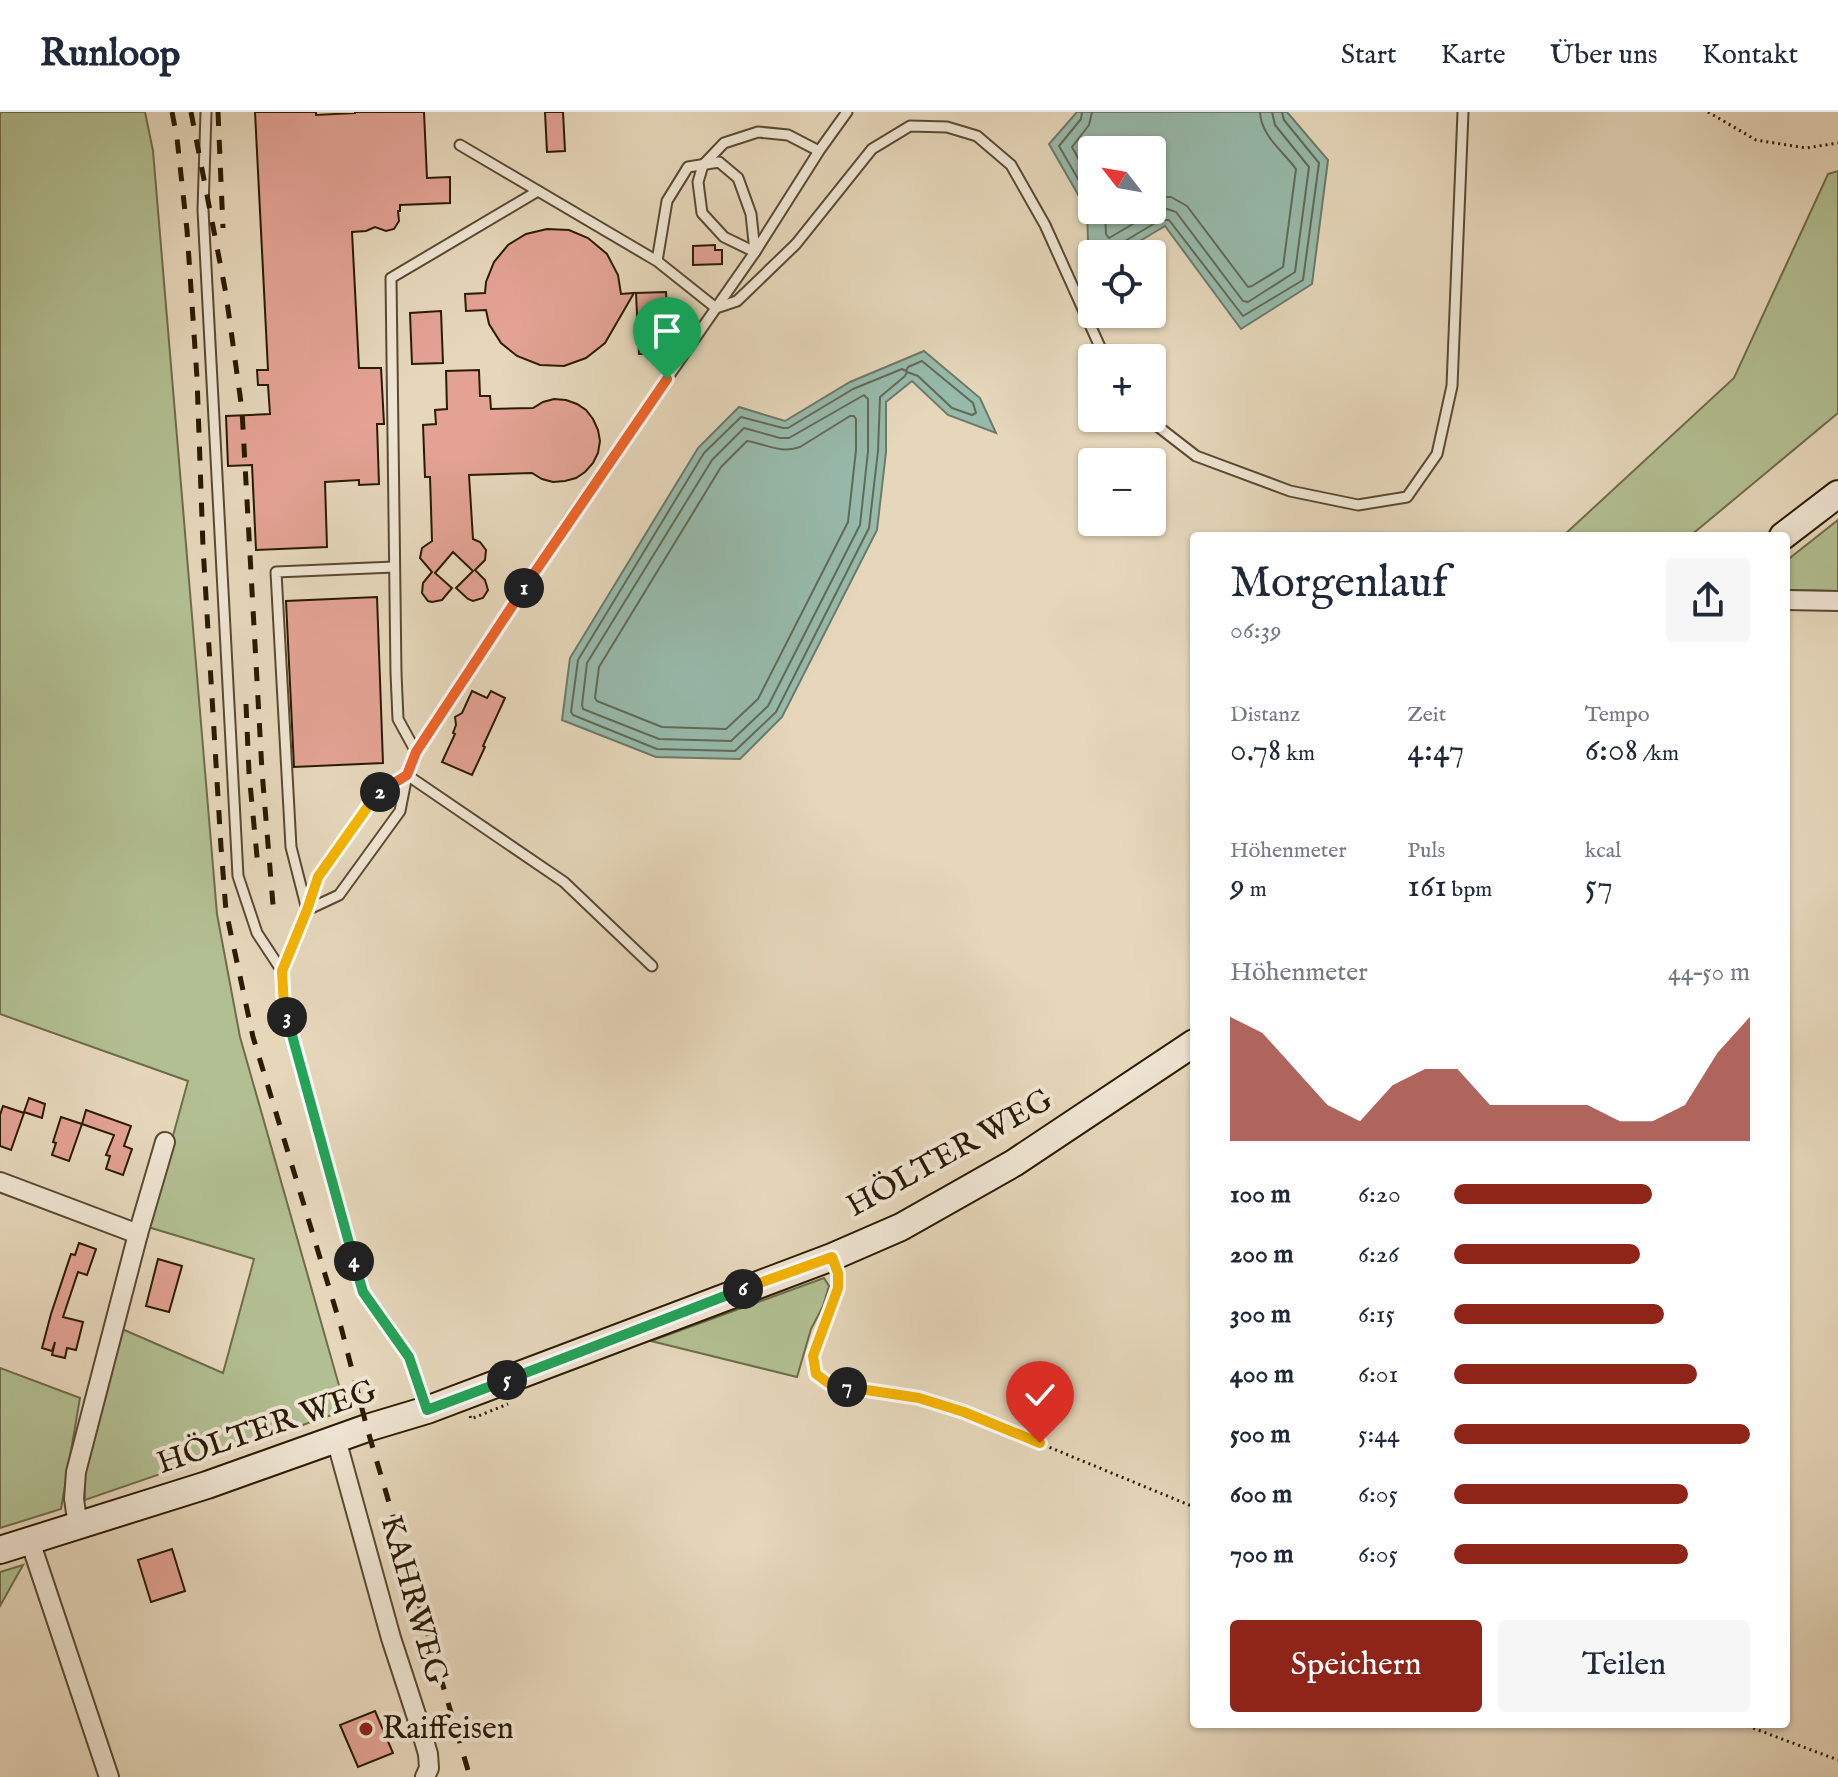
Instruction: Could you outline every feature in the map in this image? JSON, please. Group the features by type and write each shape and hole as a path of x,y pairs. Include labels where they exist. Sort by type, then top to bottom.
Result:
{"main road":[{"path":"1788,532 1838,494"},
{"name":"HÖLTER WEG","path":"0,1550 207,1485 427,1410 832,1257 901,1227 1014,1163 1190,1046"}],"street":[{"path":"1790,600 1838,601"},
{"path":"78,1526 74,1499 76,1472 165,1142"},
{"path":"0,1182 138,1234"},
{"name":"KAHRWEG","path":"336,1439 391,1638 428,1754 429,1768 425,1777"},
{"path":"30,1541 109,1777"}],"lane":[{"path":"206,112 203,210 238,876 257,933 282,971"},
{"path":"307,910 339,895 400,811 407,775 416,752 568,521 755,252 847,112"},
{"path":"1165,432 1196,456 1290,491 1358,505 1407,497 1437,454 1452,386 1463,112"},
{"path":"716,308 737,301 796,244 872,149 910,126 947,127 977,136 1011,165 1045,225 1099,344"},
{"path":"755,252 724,237 702,213 698,182 703,165 724,143 758,132 788,135 819,151"},
{"path":"460,145 657,261 716,308"},
{"path":"657,261 667,201 688,167 719,162 738,178 751,214 755,252"},
{"path":"416,752 398,719 391,278 538,191"},
{"path":"307,910 291,847 276,572 394,567"},
{"path":"407,775 376,795 318,877 282,971 284,1007 363,1292 409,1357 427,1410"},
{"path":"407,775 564,882 652,966"}],"path":[{"path":"1708,112 1756,140 1806,148 1838,143"},
{"path":"832,1257 838,1273 838,1288 813,1356 816,1374 831,1385 919,1398 964,1412 1190,1505"},
{"path":"1753,1728 1838,1760"}],"shaded area":[{"path":"0,112 145,112 153,151 217,914 240,1037 346,1410 85,1500 83,1470 122,1329 223,1373 254,1259 148,1227 188,1081 0,1014"},
{"path":"1838,171 1838,413 1695,532 1567,532 1734,378 1828,174"},
{"path":"1838,520 1838,591 1790,590 1790,558"},
{"path":"824,1278 829,1286 811,1329 797,1377 651,1341"},
{"path":"0,1368 80,1398 61,1509 0,1528"},
{"path":"23,1565 0,1606 0,1572"}],"water":[{"path":"1077,112 1287,112 1328,160 1312,284 1241,329 1165,226 1142,240 1088,240 1087,224 1166,224 1166,136 1078,136 1078,194 1049,144"},
{"path":"924,351 980,398 996,433 948,415 912,381 886,402 886,452 877,530 782,717 740,759 656,757 562,720 570,658 698,448 739,407 785,421 850,382"}],"building":[{"path":"255,112 316,112 316,115 424,112 427,178 450,177 450,203 400,205 399,221 394,229 386,231 375,227 352,232 359,368 381,368 384,424 377,424 379,484 359,485 359,480 325,482 327,547 256,550 252,465 228,466 226,416 270,414 268,385 258,385 257,370 268,370"},
{"path":"545,112 563,112 565,151 547,152"},
{"path":"547,229 569,230 588,238 607,254 618,275 621,294 634,293 605,343 586,358 564,366 540,365 517,356 501,343 489,324 486,310 466,311 465,294 485,293 494,262 508,245 526,234"},
{"path":"715,245 715,250 722,250 722,264 693,265 693,246"},
{"path":"666,292 669,353 639,354 636,293"},
{"path":"441,311 443,363 412,364 410,313"},
{"path":"479,370 480,396 490,396 491,409 533,408 554,399 566,400 586,410 598,430 598,453 585,472 565,481 553,482 532,473 469,475 473,539 486,550 485,560 475,570 485,580 488,590 483,598 473,601 456,588 473,571 453,552 435,573 452,588 442,600 432,602 422,593 423,583 432,572 420,558 422,548 432,541 430,477 425,477 423,425 436,424 435,410 447,409 446,371"},
{"path":"377,597 383,763 294,767 286,601"},
{"path":"472,691 487,698 491,691 505,698 472,775 442,762 455,734 455,717 462,713"},
{"path":"29,1098 45,1104 42,1118 24,1112"},
{"path":"3,1106 24,1113 11,1150 0,1146"},
{"path":"86,1110 131,1126 124,1146 132,1149 123,1175 106,1169 110,1156 106,1155 114,1135 82,1124"},
{"path":"61,1117 82,1124 69,1161 52,1155"},
{"path":"79,1243 96,1249 87,1275 78,1272 63,1317 83,1322 76,1350 67,1348 65,1358 52,1355 55,1342 52,1351 42,1348 71,1254 75,1255"},
{"path":"158,1259 182,1266 169,1312 146,1306"},
{"path":"172,1549 185,1591 151,1602 138,1560"},
{"path":"375,1711 393,1753 358,1767 340,1725"}],"railway":[{"path":"172,112 187,230 226,911 253,1037 341,1327 367,1428 470,1777"},
{"path":"191,112 226,294 242,410 262,771 273,905"},
{"path":"218,112 223,228"},
{"path":"246,704 258,867"}],"place":[{"name":"Raiffeisen","path":"366,1729"}],"route":[{"path":"667,379 568,521 416,752 407,775 376,795 318,877 282,971 284,1007 363,1292 409,1357 427,1410 832,1257 838,1273 838,1288 813,1356 816,1374 831,1385 919,1398 964,1412 1040,1443"}]}
